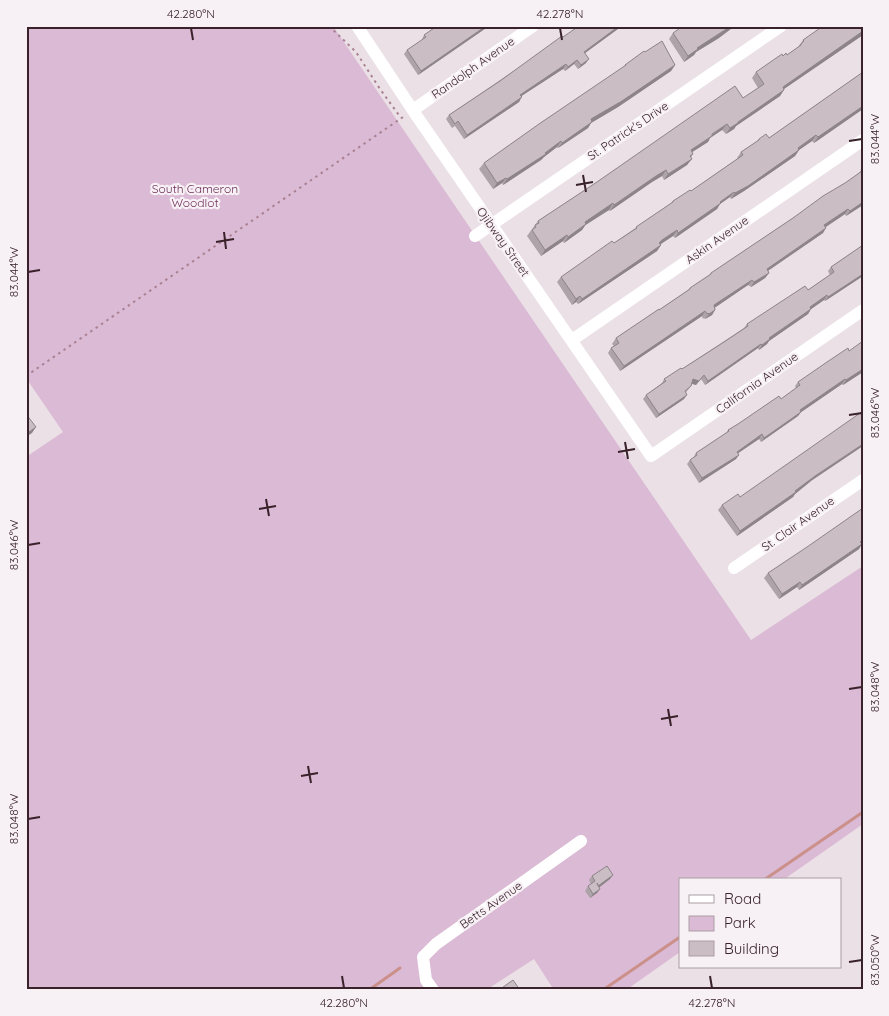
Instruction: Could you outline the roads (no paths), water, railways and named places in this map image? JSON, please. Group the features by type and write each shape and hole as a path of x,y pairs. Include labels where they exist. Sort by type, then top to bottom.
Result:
{"street":[{"name":"Ojibway Street","path":"357,26 409,112 492,225 651,456"},
{"name":"Randolph Avenue","path":"409,112 534,26"},
{"name":"St. Patrick's Drive","path":"475,236 781,26"},
{"name":"Askin Avenue","path":"572,340 863,140"},
{"name":"California Avenue","path":"651,456 863,310"},
{"name":"St. Clair Avenue","path":"734,568 863,480"},
{"name":"Betts Avenue","path":"430,985 423,957 436,944 581,842"}],"waterway":[{"path":"767,878 863,812"},
{"path":"603,990 679,938"},
{"path":"369,990 400,968"}],"park label":[{"name":"South Cameron Woodlot","path":"195,196"}]}
